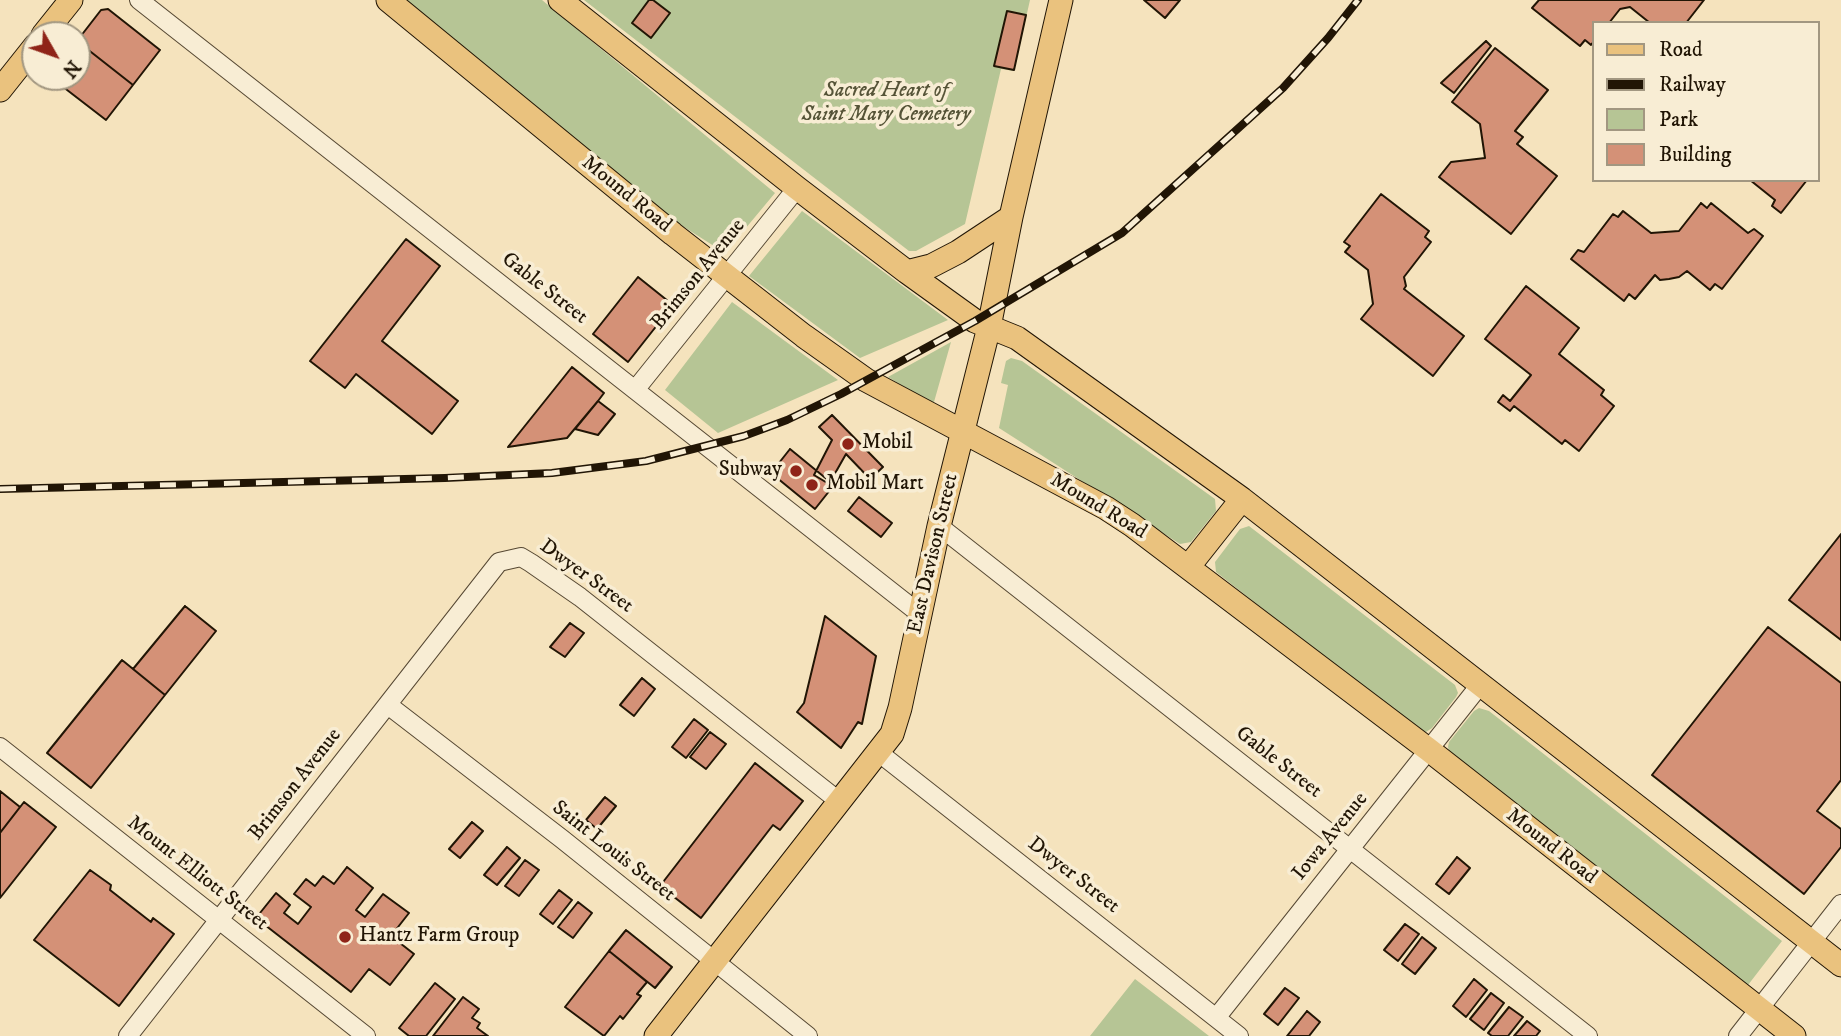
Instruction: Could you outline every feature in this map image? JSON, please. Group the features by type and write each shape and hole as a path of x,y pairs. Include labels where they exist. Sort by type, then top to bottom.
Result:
{"main road":[{"path":"54,21 71,0"},
{"name":"Mound Road","path":"388,0 663,225 804,336 866,380 1106,508 1189,566 1794,1036"},
{"path":"560,0 797,188 964,314 1017,338 1242,499 1841,965"},
{"name":"East Davison Street","path":"656,1036 892,734 939,526 989,327 1011,217 1061,0"},
{"path":"0,90 21,64"},
{"path":"907,272 931,266 958,252 1011,217"},
{"path":"1189,566 1242,499"}],"street":[{"name":"Gable Street","path":"139,0 920,614"},
{"name":"Brimson Avenue","path":"635,390 797,188"},
{"name":"Gable Street","path":"939,526 1588,1036"},
{"name":"Dwyer Street","path":"499,562 522,557 840,802"},
{"name":"Brimson Avenue","path":"128,1036 499,562"},
{"name":"Iowa Avenue","path":"1216,1018 1480,685"},
{"name":"Saint Louis Street","path":"388,705 562,839 808,1036"},
{"name":"Mount Elliott Street","path":"0,747 366,1036"},
{"name":"Dwyer Street","path":"878,752 1239,1036"},
{"path":"1738,1036 1841,904"}],"green space":[{"path":"404,0 542,0 775,193 725,253 665,215"},
{"name":"Sacred Heart of Saint Mary Cemetery","path":"584,0 1030,0 1014,71 1001,69 965,224 916,251 909,251"},
{"path":"802,211 948,320 860,358 749,276"},
{"path":"732,302 838,380 718,433 665,390"},
{"path":"951,342 934,402 927,401 888,377"},
{"path":"1011,358 1022,361 1215,499 1216,511 1191,542 1180,544 999,428 1008,385 1001,383 1006,361"},
{"path":"1249,526 1455,685 1458,693 1456,697 1432,728 1426,732 1416,729 1216,572 1215,562 1240,529"},
{"path":"1479,708 1489,711 1782,941 1748,985 1450,755 1449,742"},
{"path":"1135,979 1209,1036 1090,1036"}],"building":[{"path":"649,0 653,0 670,13 651,38 632,23"},
{"path":"1144,0 1180,0 1165,18"},
{"path":"1539,0 1704,0 1688,21 1648,21 1630,7 1620,9 1611,21 1592,21 1592,44 1585,40 1580,46 1532,8"},
{"path":"108,9 160,50 133,85 91,52 91,23 101,10"},
{"path":"1007,11 1026,15 1014,70 994,66"},
{"path":"1486,41 1491,46 1454,93 1441,83"},
{"path":"1495,48 1548,90 1515,131 1523,137 1517,144 1557,176 1511,234 1439,177 1451,162 1485,158 1480,124 1452,102"},
{"path":"91,52 133,85 106,120 68,91 91,91"},
{"path":"1752,182 1805,182 1781,213 1772,206 1775,200"},
{"path":"1381,194 1429,231 1425,237 1431,242 1404,277 1404,289 1464,336 1433,376 1361,319 1373,304 1368,270 1345,252 1350,246 1344,242"},
{"path":"1701,203 1707,208 1711,203 1748,233 1754,229 1763,236 1722,289 1715,284 1710,290 1687,271 1679,277 1669,279 1660,280 1655,275 1635,299 1629,294 1624,301 1571,259 1578,250 1584,252 1613,214 1618,217 1623,211 1651,233 1679,231"},
{"path":"406,239 440,266 382,341 458,401 432,434 356,374 345,388 310,361"},
{"path":"638,277 673,305 628,362 593,334"},
{"path":"1526,286 1579,328 1559,354 1604,390 1601,395 1614,406 1579,451 1565,440 1562,444 1514,406 1510,411 1498,402 1503,395 1510,401 1531,375 1485,339"},
{"path":"572,367 604,393 598,401 567,438 508,447"},
{"path":"598,401 615,414 598,435 575,429"},
{"path":"832,415 883,467 870,479 846,454 829,484 814,475 832,440 819,427"},
{"path":"790,449 834,485 815,509 771,473"},
{"path":"859,497 892,523 881,537 848,511"},
{"path":"1841,534 1841,640 1789,600"},
{"path":"185,606 216,631 165,695 133,669"},
{"path":"825,616 876,656 862,724 858,722 841,748 797,712 804,703"},
{"path":"570,623 584,633 565,657 550,647"},
{"path":"1768,627 1841,683 1841,780 1817,811 1841,829 1841,847 1804,894 1652,775"},
{"path":"122,660 165,695 91,788 47,753"},
{"path":"642,678 655,689 634,716 620,705"},
{"path":"694,719 708,730 686,758 672,747"},
{"path":"710,732 726,744 706,769 690,757"},
{"path":"755,763 803,801 780,830 773,825 701,918 660,886"},
{"path":"0,791 20,807 0,833"},
{"path":"605,797 616,806 597,829 586,820"},
{"path":"24,802 56,827 0,898 0,833"},
{"path":"472,822 483,831 460,858 449,849"},
{"path":"507,847 520,858 497,885 484,875"},
{"path":"1457,857 1470,868 1449,894 1436,884"},
{"path":"525,860 539,870 519,896 505,886"},
{"path":"347,867 373,888 356,910 365,917 383,894 409,913 391,936 414,954 390,985 369,969 351,992 256,918 276,893 290,905 284,913 298,924 311,907 294,894 306,879 315,886 323,876 334,884"},
{"path":"90,870 111,885 110,890 151,922 153,918 174,934 119,1006 34,940"},
{"path":"559,890 572,900 553,924 540,914"},
{"path":"578,902 592,913 573,938 558,927"},
{"path":"1405,924 1419,934 1398,961 1384,950"},
{"path":"626,930 672,967 655,988 609,951"},
{"path":"1422,937 1436,948 1415,974 1402,964"},
{"path":"609,951 647,982 637,994 641,996 623,1019 620,1016 604,1036 565,1007"},
{"path":"1474,979 1487,990 1466,1017 1453,1006"},
{"path":"435,983 455,999 426,1036 409,1036 399,1028"},
{"path":"1285,988 1299,998 1278,1025 1264,1014"},
{"path":"1491,993 1504,1003 1484,1030 1470,1019"},
{"path":"463,997 479,1009 472,1018 480,1023 477,1028 488,1036 433,1036"},
{"path":"1509,1007 1523,1017 1508,1036 1492,1036 1488,1033"},
{"path":"1307,1011 1320,1022 1309,1036 1287,1036"},
{"path":"1527,1021 1540,1031 1536,1036 1514,1036"}],"railway":[{"path":"0,489 552,473 646,461 744,436 787,420 841,394 975,321 1122,233 1283,88 1358,0"}],"place":[{"name":"Mobil","path":"848,444"},
{"name":"Subway","path":"796,471"},
{"name":"Mobil Mart","path":"812,485"},
{"name":"Hantz Farm Group","path":"345,937"}]}
